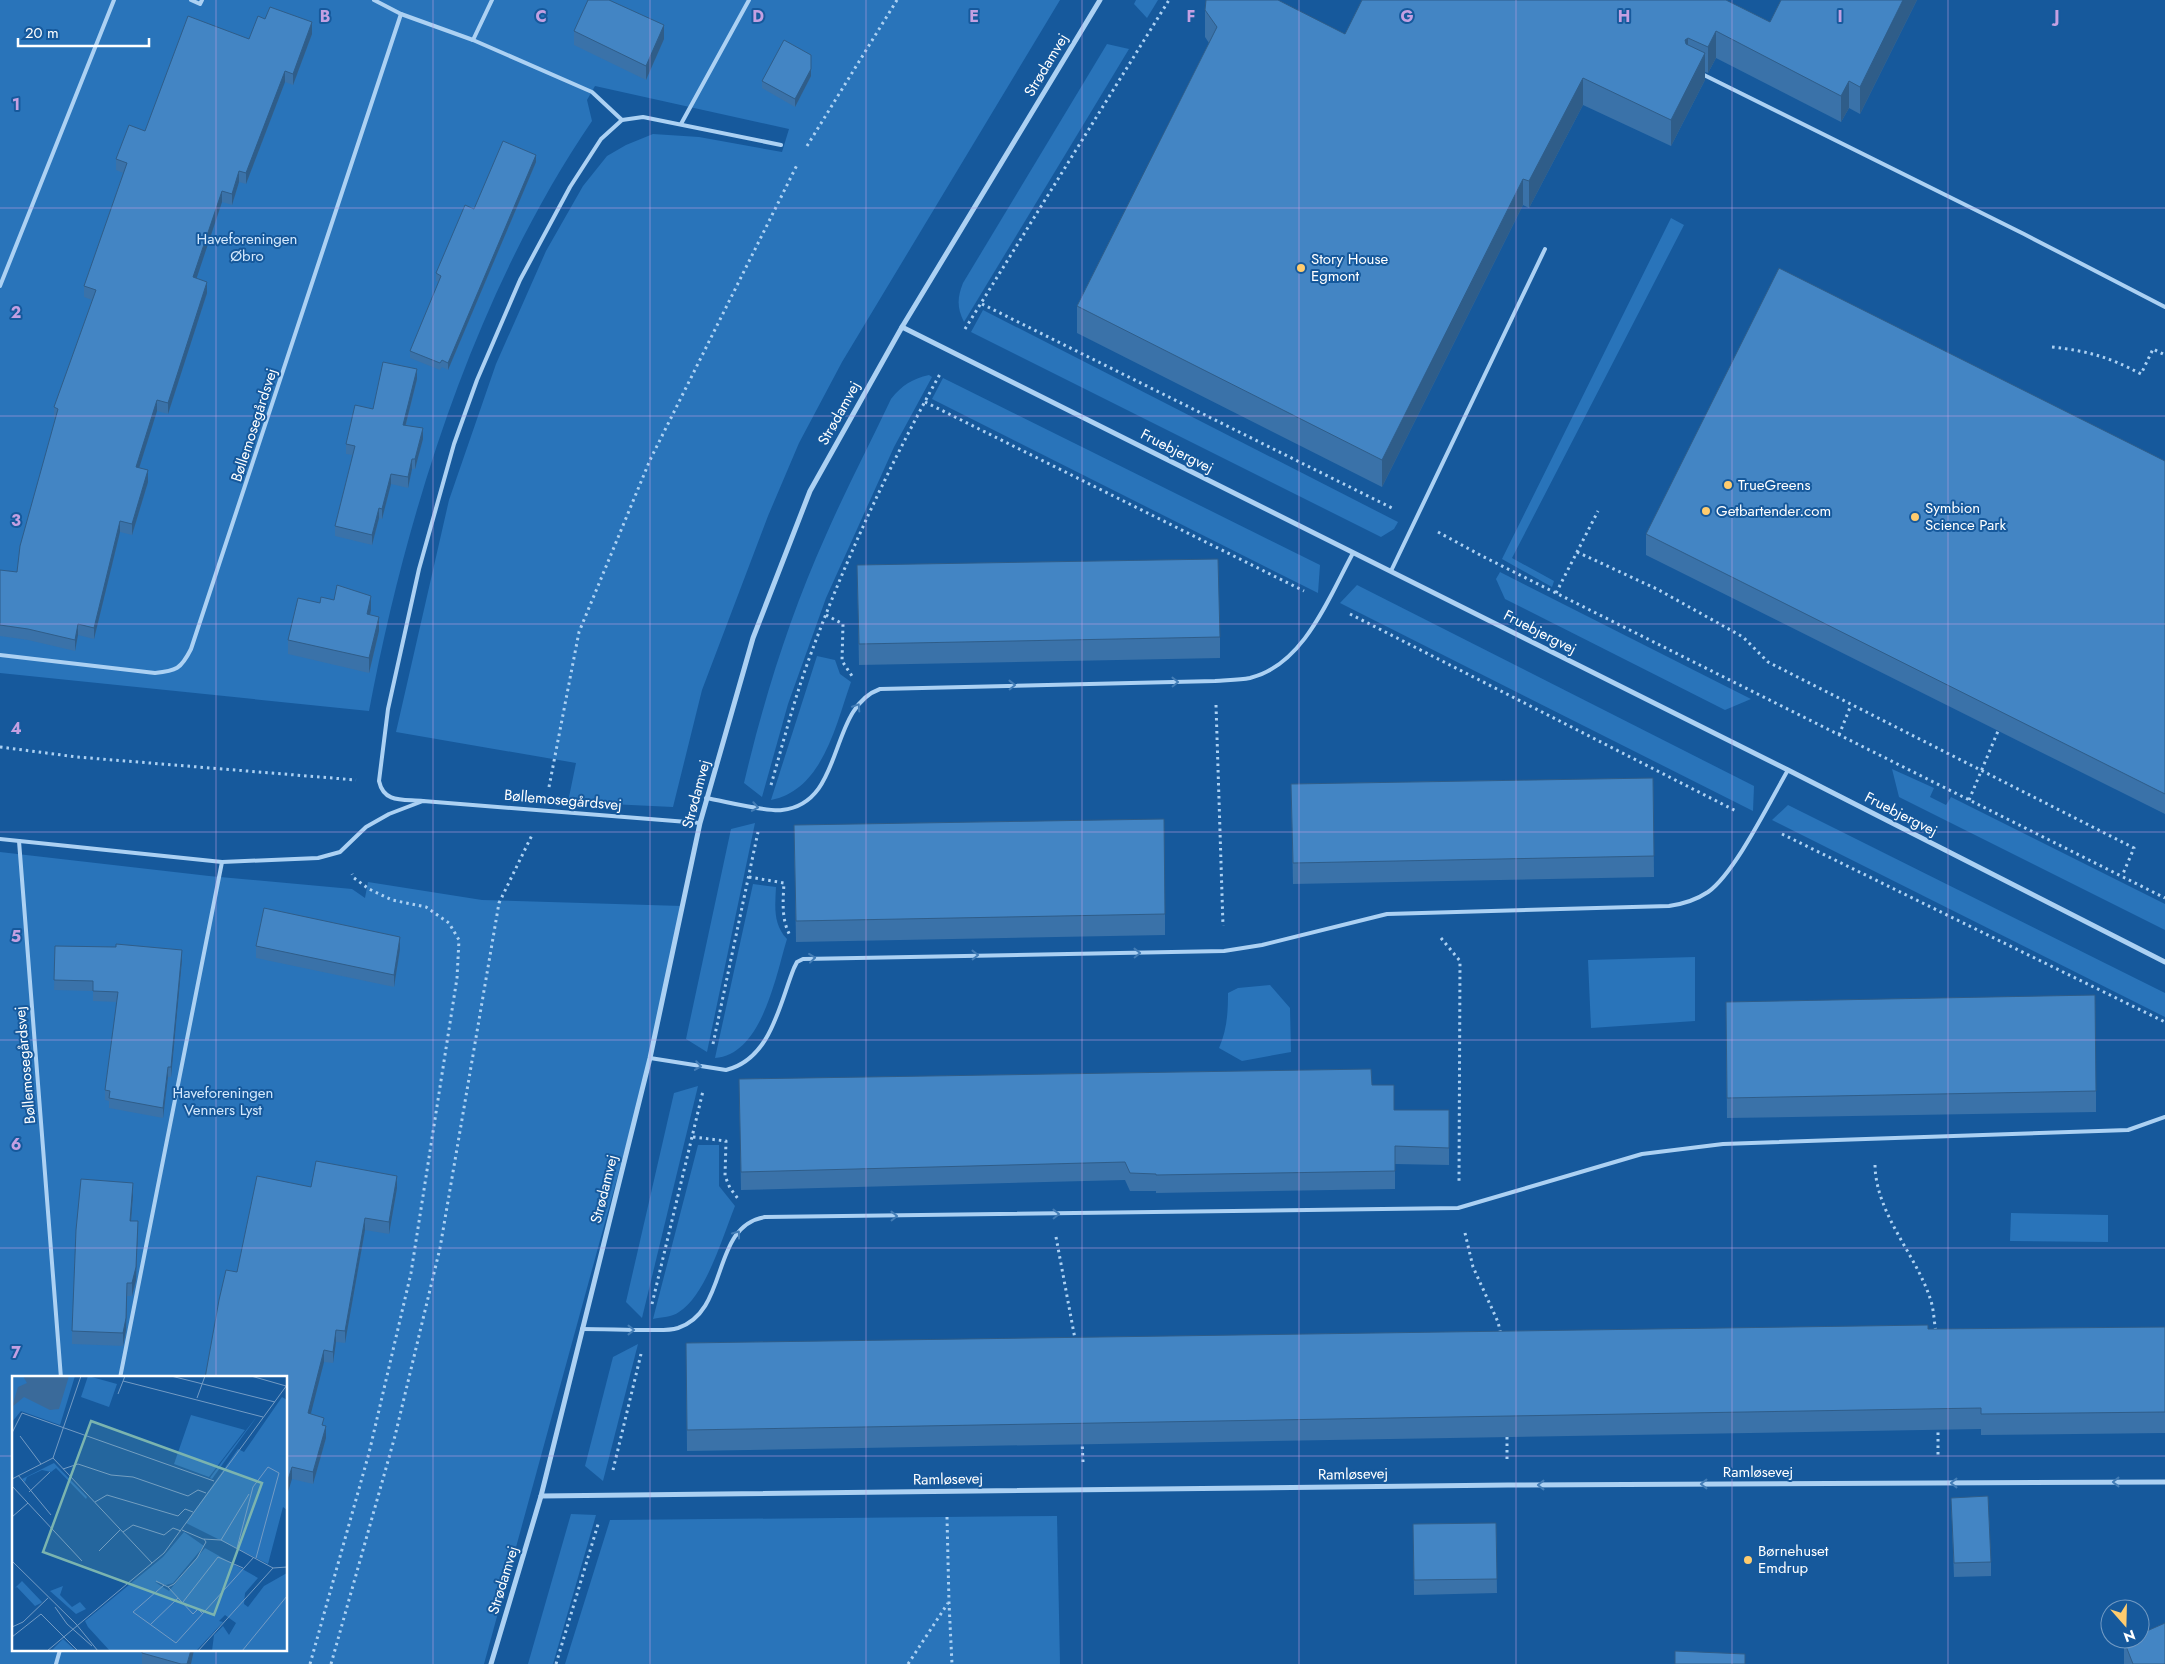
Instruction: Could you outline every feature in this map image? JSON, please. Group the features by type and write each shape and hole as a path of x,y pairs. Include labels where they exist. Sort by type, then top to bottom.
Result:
{"street":[{"name":"Strødamvej","path":"491,1664 541,1496 650,1058 706,798 753,638 810,491 902,327 1100,0"},
{"name":"Fruebjergvej","path":"902,327 1788,770 2165,962"},
{"name":"Ramløsevej","path":"541,1496 1508,1485 2165,1482"}],"lane":[{"path":"0,286 114,0"},
{"path":"191,0 200,4 202,0"},
{"path":"374,0 401,14 473,40 592,92 622,120"},
{"path":"473,40 492,0"},
{"path":"681,124 749,0"},
{"name":"Bøllemosegårdsvej","path":"0,655 155,673 172,671 184,663 191,649 401,14"},
{"path":"1698,72 2024,234 2165,307"},
{"path":"379,781 388,709 419,569 454,444 476,380 520,280 570,187 601,139 622,120 643,117 782,145"},
{"path":"1391,571 1545,249"},
{"path":"706,798 781,811 794,808 817,790 825,778 858,702 870,692 880,689 1215,681 1250,678 1268,671 1292,654 1311,630 1353,553"},
{"path":"650,1058 726,1070 738,1067 749,1061 760,1050 767,1038 794,968 797,962 803,959 1224,951 1262,946 1387,914 1659,907 1684,903 1710,891 1731,868 1788,770"},
{"name":"Bøllemosegårdsvej","path":"379,781 381,791 390,798 700,823"},
{"name":"Bøllemosegårdsvej","path":"0,839 222,862 318,858 340,852 366,827 389,814 423,801"},
{"name":"Bøllemosegårdsvej","path":"19,841 61,1376"},
{"path":"120,1376 222,862"},
{"path":"582,1329 667,1330 685,1325 698,1314 708,1301 732,1241 742,1226 753,1220 766,1218 1458,1208 1642,1154 1723,1144 2128,1130 2165,1118"}],"path":[{"path":"805,149 897,0"},
{"path":"966,328 1168,0"},
{"path":"331,1664 395,1436 440,1248 499,903 544,809 579,632 650,460 800,158"},
{"path":"981,304 1416,520 1556,593 2165,898"},
{"path":"2052,348 2082,350 2104,356 2141,374 2152,349 2165,355"},
{"path":"770,788 808,661 826,615 880,486 938,376"},
{"path":"925,402 1307,593"},
{"path":"1556,593 1598,511"},
{"path":"1577,552 1666,594 1743,637 1768,662 2134,848 2122,876"},
{"path":"1344,611 1738,812"},
{"path":"826,615 843,624 842,661"},
{"path":"1215,681 1224,951"},
{"path":"1839,735 1851,705"},
{"path":"1969,800 1998,731"},
{"path":"0,747 77,757 165,765 379,781"},
{"path":"713,1046 759,831"},
{"path":"1780,833 2165,1022"},
{"path":"310,1664 369,1453 411,1273 457,978 458,940 449,923 426,906 392,900 369,890 354,878 340,852"},
{"path":"749,877 784,883 784,916 786,928 791,936"},
{"path":"651,1309 705,1084"},
{"path":"692,1137 726,1141 725,1176 737,1197"},
{"path":"1874,1139 1875,1182 1884,1208 1913,1260 1931,1300 1936,1334"},
{"path":"1052,1215 1076,1346"},
{"path":"612,1473 643,1345"},
{"path":"1938,1418 1938,1456"},
{"path":"1082,1433 1083,1462"},
{"path":"947,1491 952,1664"},
{"path":"556,1664 600,1516"},
{"path":"908,1664 949,1603"}],"green space":[{"name":"Haveforeningen Øbro","path":"0,0 1060,0 842,362 799,443 768,516 702,690 673,807 568,802 576,763 396,732 449,500 496,364 546,251 583,186 607,156 626,145 653,134 699,137 782,152 789,129 595,86 587,100 592,121 551,187 514,257 480,329 451,404 404,558 369,711 0,673"},
{"path":"1136,0 1158,0 1147,18 1134,4"},
{"path":"1107,44 1129,49 964,322 959,303 963,283"},
{"path":"1671,218 1684,225 1512,558 1554,581 1552,587 1502,559"},
{"path":"983,310 1398,522 1394,529 1381,537 971,332"},
{"path":"929,375 932,377 894,447 826,598 788,704 762,797 744,783 769,688 813,565 891,399 908,383"},
{"path":"943,378 1320,565 1318,593 932,399"},
{"path":"1500,572 1751,699 1725,710 1505,599 1496,579"},
{"path":"1357,585 1754,786 1753,811 1340,603"},
{"path":"817,656 835,660 840,674 851,682 833,735 815,769 803,783 789,794 771,800"},
{"path":"1892,769 1934,788 1930,797 1946,805 1951,797 2165,904 2165,930 1899,797"},
{"path":"1788,805 2165,993 2165,1017 1772,820"},
{"path":"755,823 707,1052 686,1039 731,829"},
{"name":"Haveforeningen Venners Lyst","path":"0,852 209,876 352,889 365,898 368,882 482,900 682,906 650,1058 484,1664 0,1664"},
{"path":"753,884 776,887 775,908 777,921 787,939 772,992 756,1029 745,1043 731,1054 715,1058"},
{"path":"1695,957 1695,1021 1591,1028 1588,960"},
{"path":"1270,985 1290,1008 1291,1052 1242,1061 1219,1048 1224,1035 1228,993 1238,988"},
{"path":"698,1086 642,1318 626,1302 674,1093"},
{"path":"698,1145 719,1145 719,1186 735,1206 713,1264 689,1304 676,1314 653,1319"},
{"path":"2011,1213 2108,1215 2108,1242 2010,1241"},
{"path":"638,1344 603,1481 585,1466 613,1357"},
{"path":"571,1514 596,1515 553,1664 528,1664"},
{"path":"1057,1516 1060,1664 565,1664 610,1520"}],"building":[{"path":"588,0 609,0 664,25 646,66 574,31"},
{"path":"1206,0 1278,0 1345,34 1362,0 1726,0 1770,22 1781,0 1903,0 1860,87 1849,81 1841,96 1716,31 1708,47 1688,38 1685,40 1686,44 1705,53 1671,120 1583,78 1529,181 1523,179 1382,460 1077,306 1217,27 1205,10"},
{"path":"270,7 312,22 293,74 285,71 246,173 239,171 232,194 222,191 193,277 207,282 168,403 157,400 136,467 148,470 132,524 120,521 94,628 78,624 75,640 28,629 0,625 0,570 17,572 20,546 58,409 54,407 96,290 84,286 127,163 116,159 129,125 145,131 188,16 249,39 258,16 265,19"},
{"path":"784,40 811,55 811,69 795,99 762,81"},
{"path":"503,141 536,155 448,363 442,360 440,363 410,351 441,276 436,273 465,205 474,209"},
{"name":"Symbion Science Park","path":"1779,268 2165,461 2165,794 1646,534"},
{"path":"383,362 417,369 403,425 423,428 408,477 391,474 382,509 379,508 372,535 335,526 355,446 346,444 355,405 373,409"},
{"path":"1218,559 1220,637 859,644 857,565"},
{"path":"337,585 371,596 367,614 379,617 369,658 288,640 298,598 320,603 321,597 334,600"},
{"path":"1653,778 1654,856 1293,863 1291,784"},
{"path":"1164,819 1165,914 796,921 794,825"},
{"path":"264,908 400,937 394,975 256,946"},
{"path":"116,944 182,950 171,1067 168,1067 163,1108 109,1098 110,1091 105,1090 118,992 93,991 93,981 54,980 55,946 116,947"},
{"path":"2095,995 2096,1091 1727,1098 1726,1002"},
{"path":"1371,1069 1372,1085 1394,1085 1394,1110 1449,1110 1449,1148 1395,1146 1395,1171 1156,1175 1130,1173 1125,1162 741,1172 739,1079"},
{"path":"316,1161 397,1176 389,1222 365,1218 345,1331 336,1330 333,1352 324,1350 308,1413 324,1418 322,1425 326,1426 313,1472 292,1467 288,1480 288,1376 205,1376 226,1270 237,1272 257,1176 311,1187"},
{"path":"81,1179 133,1183 130,1221 138,1221 136,1267 132,1283 127,1283 126,1318 123,1333 72,1331 76,1230"},
{"path":"1928,1325 1928,1329 2165,1327 2165,1412 1981,1414 1981,1408 687,1430 686,1343"},
{"path":"1988,1496 1991,1562 1954,1563 1951,1498"},
{"path":"1496,1523 1497,1579 1414,1580 1413,1524"},
{"path":"2165,1623 2165,1664 2133,1664 2127,1649 2150,1649 2150,1630"},
{"path":"1675,1651 1745,1654 1745,1664 1675,1664"},
{"path":"142,1652 190,1652 187,1664"}],"place":[{"name":"Story House Egmont","path":"1301,268"},
{"name":"TrueGreens","path":"1728,485"},
{"name":"Getbartender.com","path":"1706,511"},
{"name":"Symbion Science Park","path":"1915,517"},
{"name":"Børnehuset Emdrup","path":"1748,1560"}]}
